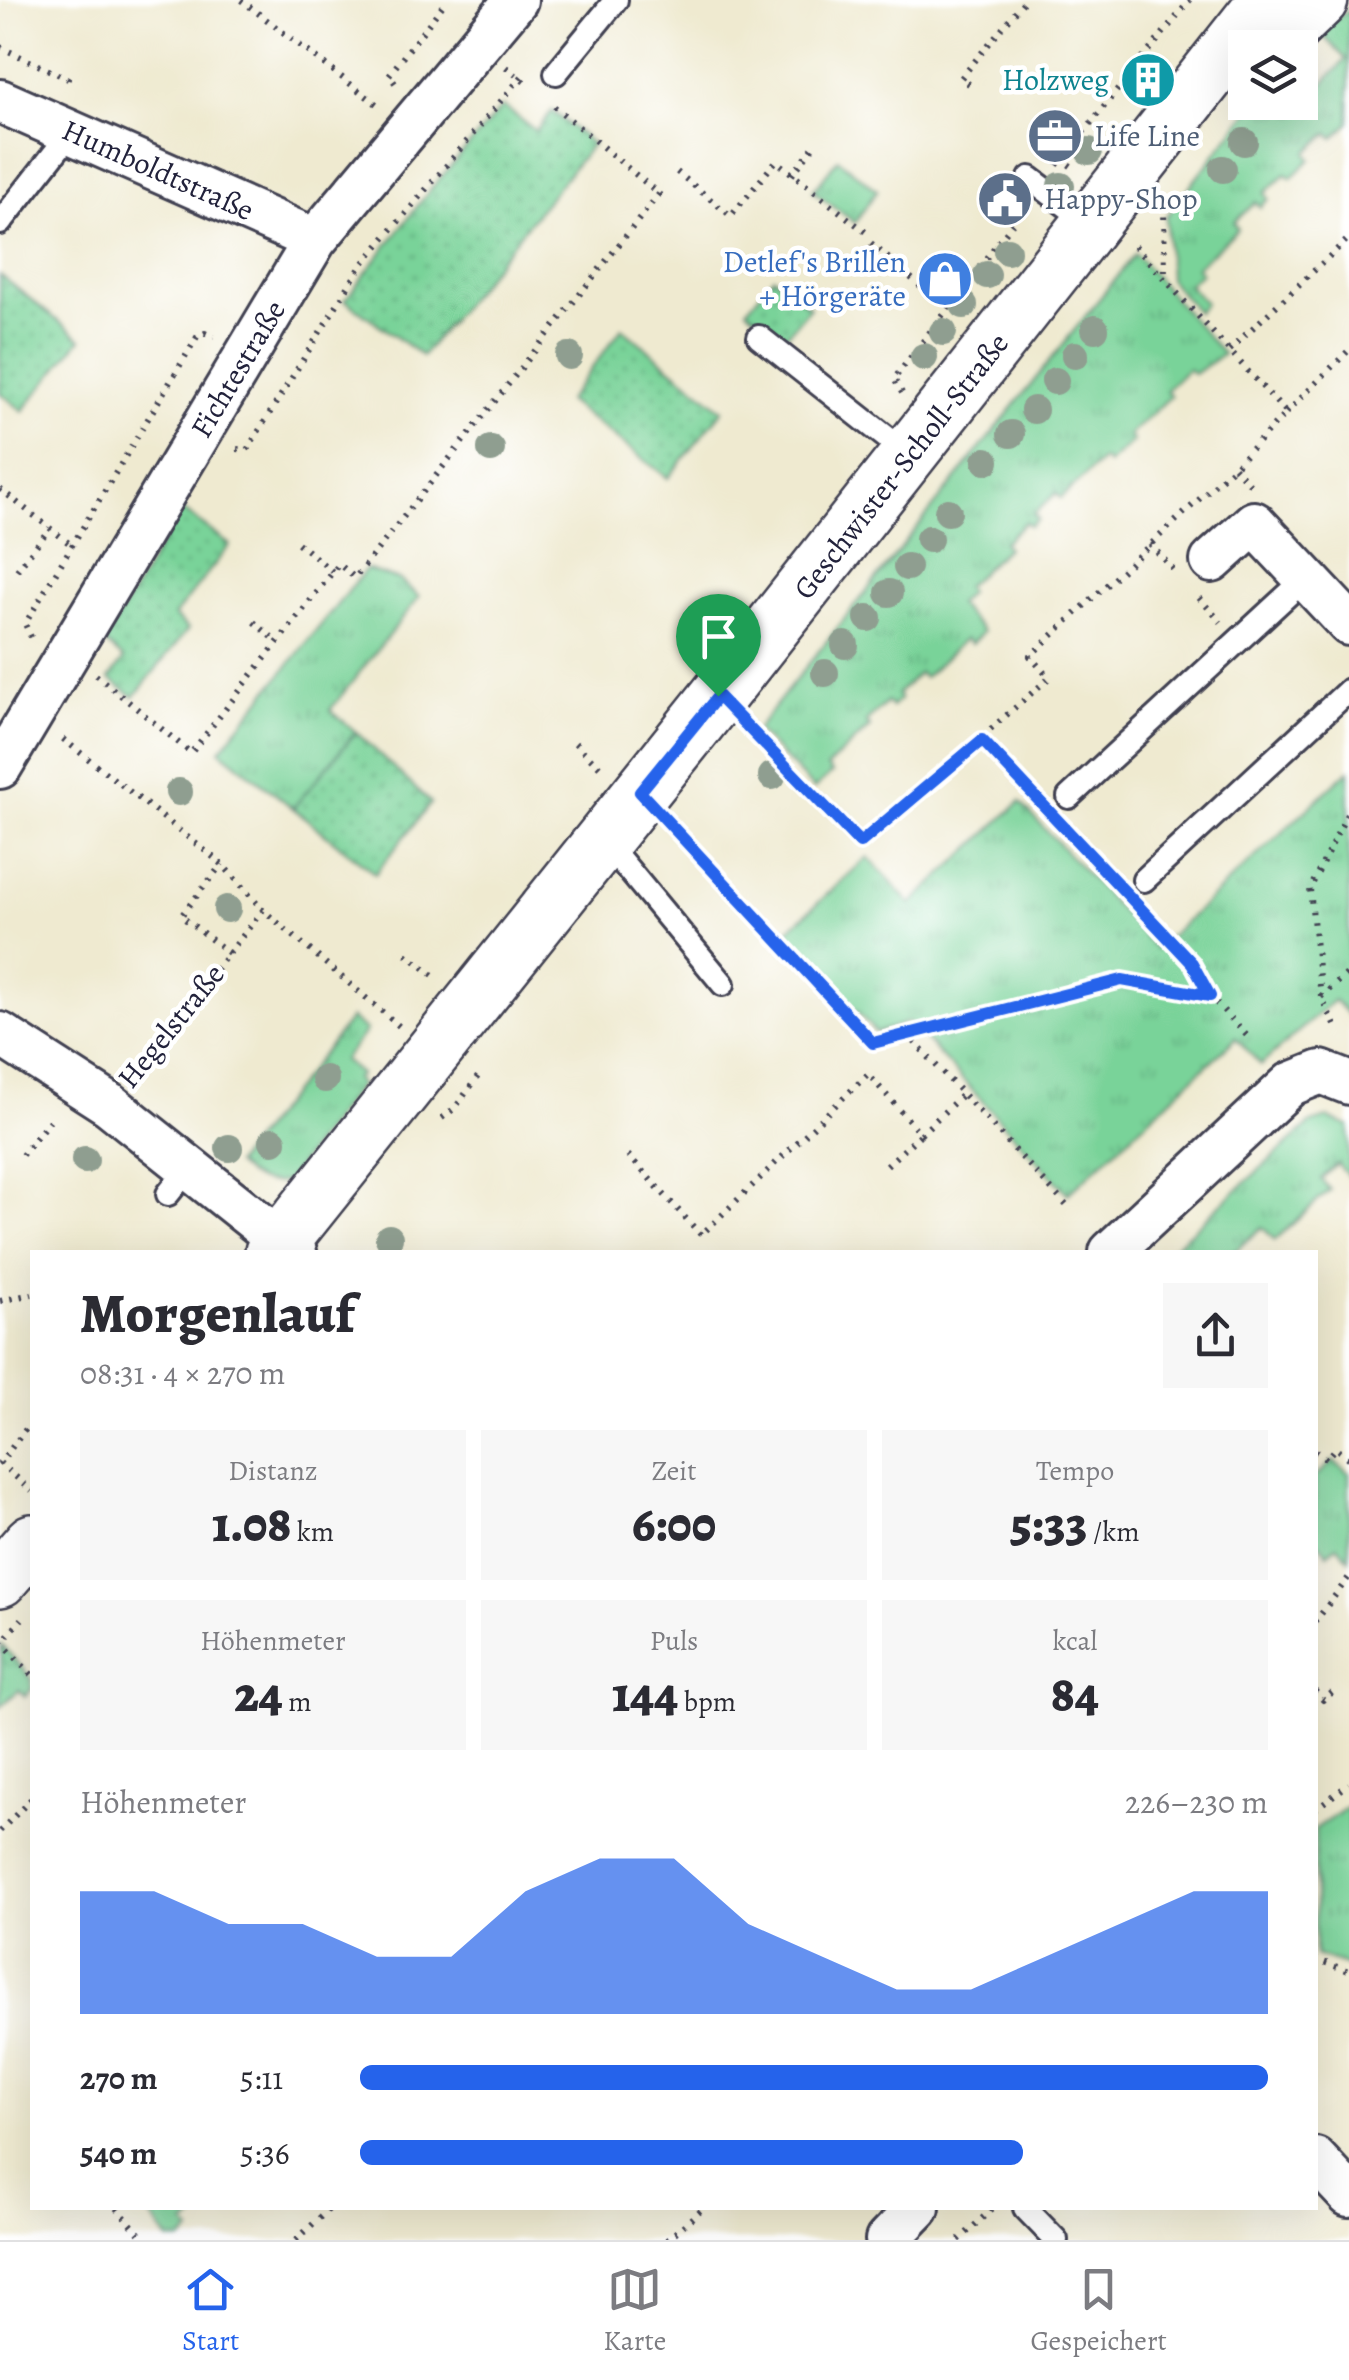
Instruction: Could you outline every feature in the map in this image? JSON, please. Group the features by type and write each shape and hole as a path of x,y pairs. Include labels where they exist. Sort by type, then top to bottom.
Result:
{"street":[{"name":"Fichtestraße","path":"0,767 30,715 50,647 114,576 315,240 400,123 479,45 516,0"},
{"name":"Geschwister-Scholl-Straße","path":"283,1249 432,1052 603,838 628,787 718,696 1267,0"},
{"path":"1289,30 1320,0"},
{"name":"Geschwister-Scholl-Straße","path":"1153,147 1228,86"},
{"name":"Humboldtstraße","path":"0,101 66,116 315,240"},
{"path":"1212,561 1254,523 1349,624"},
{"name":"Hegelstraße","path":"0,1034 108,1104 178,1182 283,1249"},
{"path":"1112,1250 1291,1084 1322,1072 1349,1082"},
{"path":"0,1579 30,1544"},
{"path":"1318,2161 1349,2195"},
{"path":"887,2240 916,2210"}],"lane":[{"path":"556,73 616,0"},
{"path":"0,223 66,116"},
{"path":"1030,178 1097,218"},
{"path":"759,337 909,455"},
{"path":"1060,806 1306,578"},
{"path":"1136,888 1349,690"},
{"path":"603,838 723,984"},
{"path":"1027,2210 1056,2240"}],"path":[{"path":"242,0 400,123 406,99 388,75 447,0"},
{"path":"969,84 962,78 1025,0"},
{"path":"479,45 534,90"},
{"path":"0,47 68,79 66,116"},
{"path":"223,341 205,333 198,338 25,624 191,753 339,564 355,578 660,194 548,101"},
{"path":"792,175 817,142"},
{"path":"677,172 730,216 776,161 868,234"},
{"path":"1164,204 1166,280"},
{"path":"1097,218 1166,280 1286,413"},
{"path":"1229,350 1349,238"},
{"path":"871,243 934,298"},
{"path":"718,696 860,843 1049,678 1030,656 1234,466 1349,350"},
{"path":"0,489 114,576"},
{"path":"16,570 50,528"},
{"path":"298,543 333,572"},
{"path":"254,622 278,642"},
{"path":"30,715 222,864 262,910 432,1052"},
{"path":"982,740 1040,802"},
{"path":"574,743 628,787 873,1043 1122,980 1210,996"},
{"path":"1060,806 1115,882"},
{"path":"1335,1026 1321,997 1310,889 1349,810"},
{"name":"Hegelstraße","path":"108,1104 229,953 182,916 222,864"},
{"path":"1136,888 1192,963 1210,996 1249,1038"},
{"path":"229,953 262,910"},
{"path":"406,954 448,987"},
{"path":"1321,997 1349,972"},
{"path":"907,1034 1067,1206"},
{"path":"628,1156 701,1235 868,1074 921,1134"},
{"path":"887,1164 963,1094"},
{"path":"22,1155 61,1106"},
{"path":"0,1301 30,1294"},
{"path":"30,1425 0,1463 30,1489"},
{"path":"1318,1453 1326,1459 1335,1448 1349,1458"},
{"path":"1318,1618 1349,1577"},
{"path":"30,1610 0,1643 30,1673"},
{"path":"1318,1694 1323,1700 1338,1688"},
{"path":"1318,1806 1349,1784"},
{"path":"0,1831 30,1800"},
{"path":"1318,1960 1349,1971"},
{"path":"118,2210 138,2238"},
{"path":"296,2240 328,2210"},
{"path":"667,2240 701,2210"},
{"path":"960,2240 991,2210"}],"green space":[{"path":"1349,10 1349,123 1334,138 1329,133 1306,153 1311,159 1291,178 1286,174 1265,193 1269,199 1260,207 1256,202 1234,222 1238,229 1196,267 1201,273 1188,284 1205,303 1197,312 1169,279 1166,217 1242,120 1318,120 1318,89 1346,59 1318,31"},
{"path":"503,106 536,131 552,111 592,144 422,356 345,300 429,191"},
{"path":"838,159 877,190 855,223 813,191"},
{"path":"1135,254 1223,354 1194,374 1188,369 1166,390 1171,396 1129,435 1133,441 1108,464 1103,459 1061,498 1056,493 1034,514 1038,519 1030,526 1025,522 1003,543 1007,548 965,587 969,592 957,604 983,632 971,644 965,639 924,678 919,673 897,694 900,699 892,707 887,702 866,722 870,727 827,767 832,773 814,789 756,730"},
{"path":"0,275 81,339 23,411 0,393"},
{"path":"773,277 810,307 783,339 747,309"},
{"path":"622,328 723,410 668,478 567,401"},
{"path":"181,509 230,545 174,616 188,629 134,697 109,679 124,659 104,642"},
{"path":"366,569 400,580 419,597 330,710 356,732 293,808 220,750"},
{"path":"356,732 431,803 375,874 293,808"},
{"path":"1349,770 1349,1016 1334,1000 1261,1065 1236,1038 1068,1194 909,1022 876,1033 785,933 868,857 911,904 1020,802 1156,949"},
{"path":"351,1018 366,1031 343,1060 360,1074 355,1079 360,1084 287,1181 264,1182 247,1174 235,1164"},
{"path":"1328,1118 1349,1126 1349,1177 1337,1164 1321,1179 1330,1190 1275,1240 1262,1227 1236,1250 1170,1250 1311,1123"},
{"path":"1333,1461 1349,1473 1349,1559 1337,1545 1327,1553 1318,1542 1318,1474"},
{"path":"2,1645 30,1677 30,1691 25,1696 19,1690 0,1707"},
{"path":"1349,1806 1347,1966 1318,1956 1318,1827"},
{"path":"150,2210 205,2210 186,2226 191,2232 182,2240 169,2240"}],"place":[{"name":"Holzweg","path":"1148,80"},
{"name":"Life Line","path":"1055,136"},
{"name":"Happy-Shop","path":"1005,199"},
{"name":"Detlef's Brillen + Hörgeräte","path":"945,279"}],"route":[{"path":"718,696 860,843 982,740 1192,963 1210,996 1122,980 873,1043 640,792 718,696"}]}
